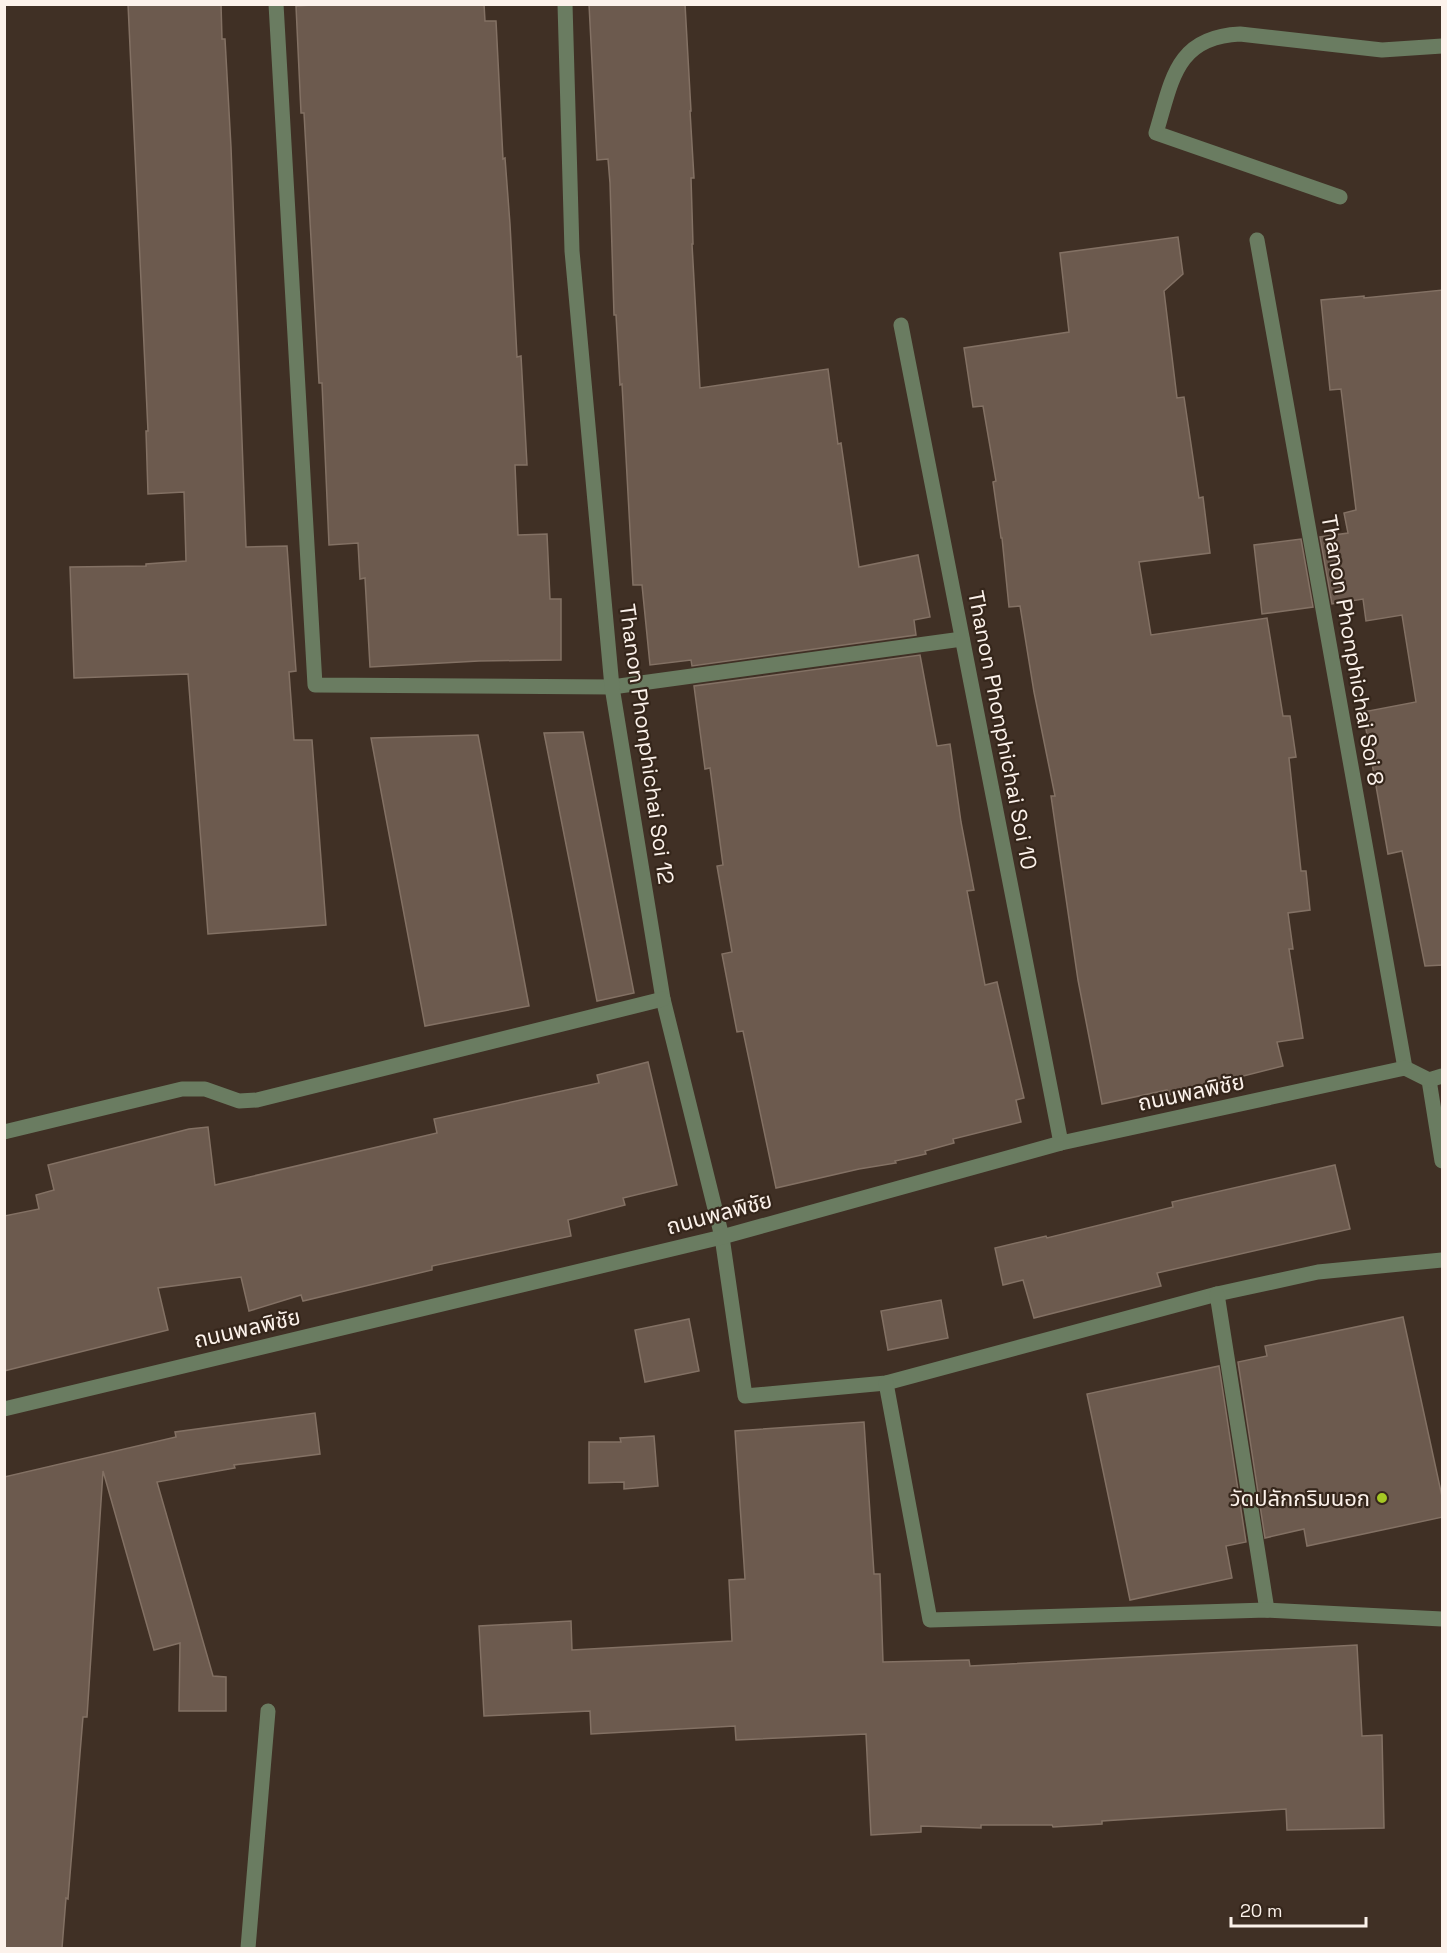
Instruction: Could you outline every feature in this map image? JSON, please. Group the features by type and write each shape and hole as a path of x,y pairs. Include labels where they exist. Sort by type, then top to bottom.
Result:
{"street":[{"path":"276,4 315,685 612,687 962,639"},
{"name":"Thanon Phonphichai Soi 12","path":"565,4 572,251 612,687 663,999 722,1237 745,1396 886,1383"},
{"path":"1340,197 1156,133 1174,73 1182,61 1192,49 1205,40 1220,35 1240,34 1382,50 1443,46"},
{"name":"Thanon Phonphichai Soi 8","path":"1257,240 1405,1068"},
{"name":"Thanon Phonphichai Soi 10","path":"901,325 1061,1143"},
{"path":"4,1132 182,1089 205,1089 239,1101 257,1100 663,999"},
{"path":"1405,1068 1436,1078 1443,1161"},
{"name":"ถนนพลพิชัย","path":"4,1409 722,1237 1061,1143 1405,1068"},
{"path":"1443,1260 1318,1272 1217,1294 886,1383 930,1620 1267,1610 1443,1619"},
{"path":"1217,1294 1267,1610"},
{"path":"248,1948 268,1710"}],"building":[{"path":"128,4 221,4 231,147 246,547 287,546 296,671 289,672 294,740 312,740 326,925 208,934 188,674 74,678 70,567 146,566 146,564 186,561 184,492 148,494 146,431 148,431"},
{"path":"484,4 485,21 496,21 503,159 505,158 510,224 517,357 521,356 527,465 515,465 518,535 547,534 550,599 561,599 561,660 479,661 370,667 365,578 360,579 358,543 329,545 322,383 319,383 304,113 301,113 296,6"},
{"path":"589,4 685,4 694,178 691,178 692,244 700,388 828,369 859,567 918,555 930,617 914,620 916,635 692,666 691,660 650,665 642,585 633,585 622,384 620,385 616,315 614,315 610,183 608,159 597,160"},
{"path":"1178,237 1183,274 1164,291 1177,398 1184,397 1199,498 1203,497 1210,553 1139,562 1151,635 1267,618 1283,716 1290,716 1296,757 1289,758 1301,871 1306,871 1310,910 1288,913 1293,949 1289,949 1303,1038 1277,1042 1283,1066 1168,1095 1167,1090 1102,1104 1078,980 1051,796 1055,796 1034,692 1020,606 1009,607 1002,538 993,482 996,481 983,406 973,407 964,348 1069,332 1060,253"},
{"path":"1443,290 1443,965 1425,966 1402,851 1388,854 1363,712 1416,702 1402,615 1366,621 1363,599 1332,604 1320,537 1348,533 1344,513 1356,510 1341,389 1330,390 1321,300"},
{"path":"1301,539 1313,607 1262,614 1254,545"},
{"path":"920,655 937,746 950,744 974,890 967,891 985,985 997,982 1024,1098 1016,1100 1021,1122 953,1139 954,1143 925,1151 926,1154 895,1161 896,1163 776,1188 743,1031 737,1032 722,954 732,952 717,866 723,865 710,768 705,769 694,686"},
{"path":"583,732 634,993 597,1001 544,733"},
{"path":"478,735 529,1006 425,1026 371,738"},
{"path":"648,1062 677,1185 623,1198 625,1205 568,1220 571,1236 432,1266 432,1270 303,1301 301,1295 249,1311 241,1277 158,1288 168,1330 4,1371 4,1216 39,1209 36,1195 54,1190 48,1165 189,1129 208,1127 215,1185 437,1133 434,1119 599,1083 597,1075"},
{"path":"1335,1165 1350,1229 1157,1273 1161,1286 1034,1318 1023,1280 1003,1285 995,1248 1046,1236 1047,1238 1173,1207 1172,1202"},
{"path":"941,1300 948,1338 888,1350 881,1311"},
{"path":"1403,1317 1443,1501 1443,1517 1307,1546 1304,1529 1265,1538 1238,1362 1267,1356 1265,1346"},
{"path":"689,1319 699,1371 645,1382 635,1330"},
{"path":"1219,1366 1246,1542 1226,1546 1232,1578 1130,1600 1087,1394"},
{"path":"315,1413 320,1454 234,1465 235,1468 157,1482 213,1676 226,1677 226,1711 179,1711 180,1643 154,1650 103,1471 87,1717 83,1717 62,1948 4,1948 4,1477 176,1437 175,1432"},
{"path":"864,1422 874,1574 880,1574 883,1662 969,1660 970,1666 1357,1645 1362,1736 1382,1735 1384,1828 1287,1830 1286,1809 1102,1821 1102,1824 1053,1827 1052,1825 981,1825 981,1828 921,1826 921,1832 871,1835 866,1734 736,1740 735,1726 591,1734 590,1711 484,1716 479,1626 571,1621 572,1650 732,1641 729,1580 745,1579 735,1431"},
{"path":"654,1436 658,1486 624,1489 624,1482 589,1483 589,1442 621,1442 620,1438"}],"place":[{"name":"วัดปลักกริมนอก","path":"1382,1498"}]}
